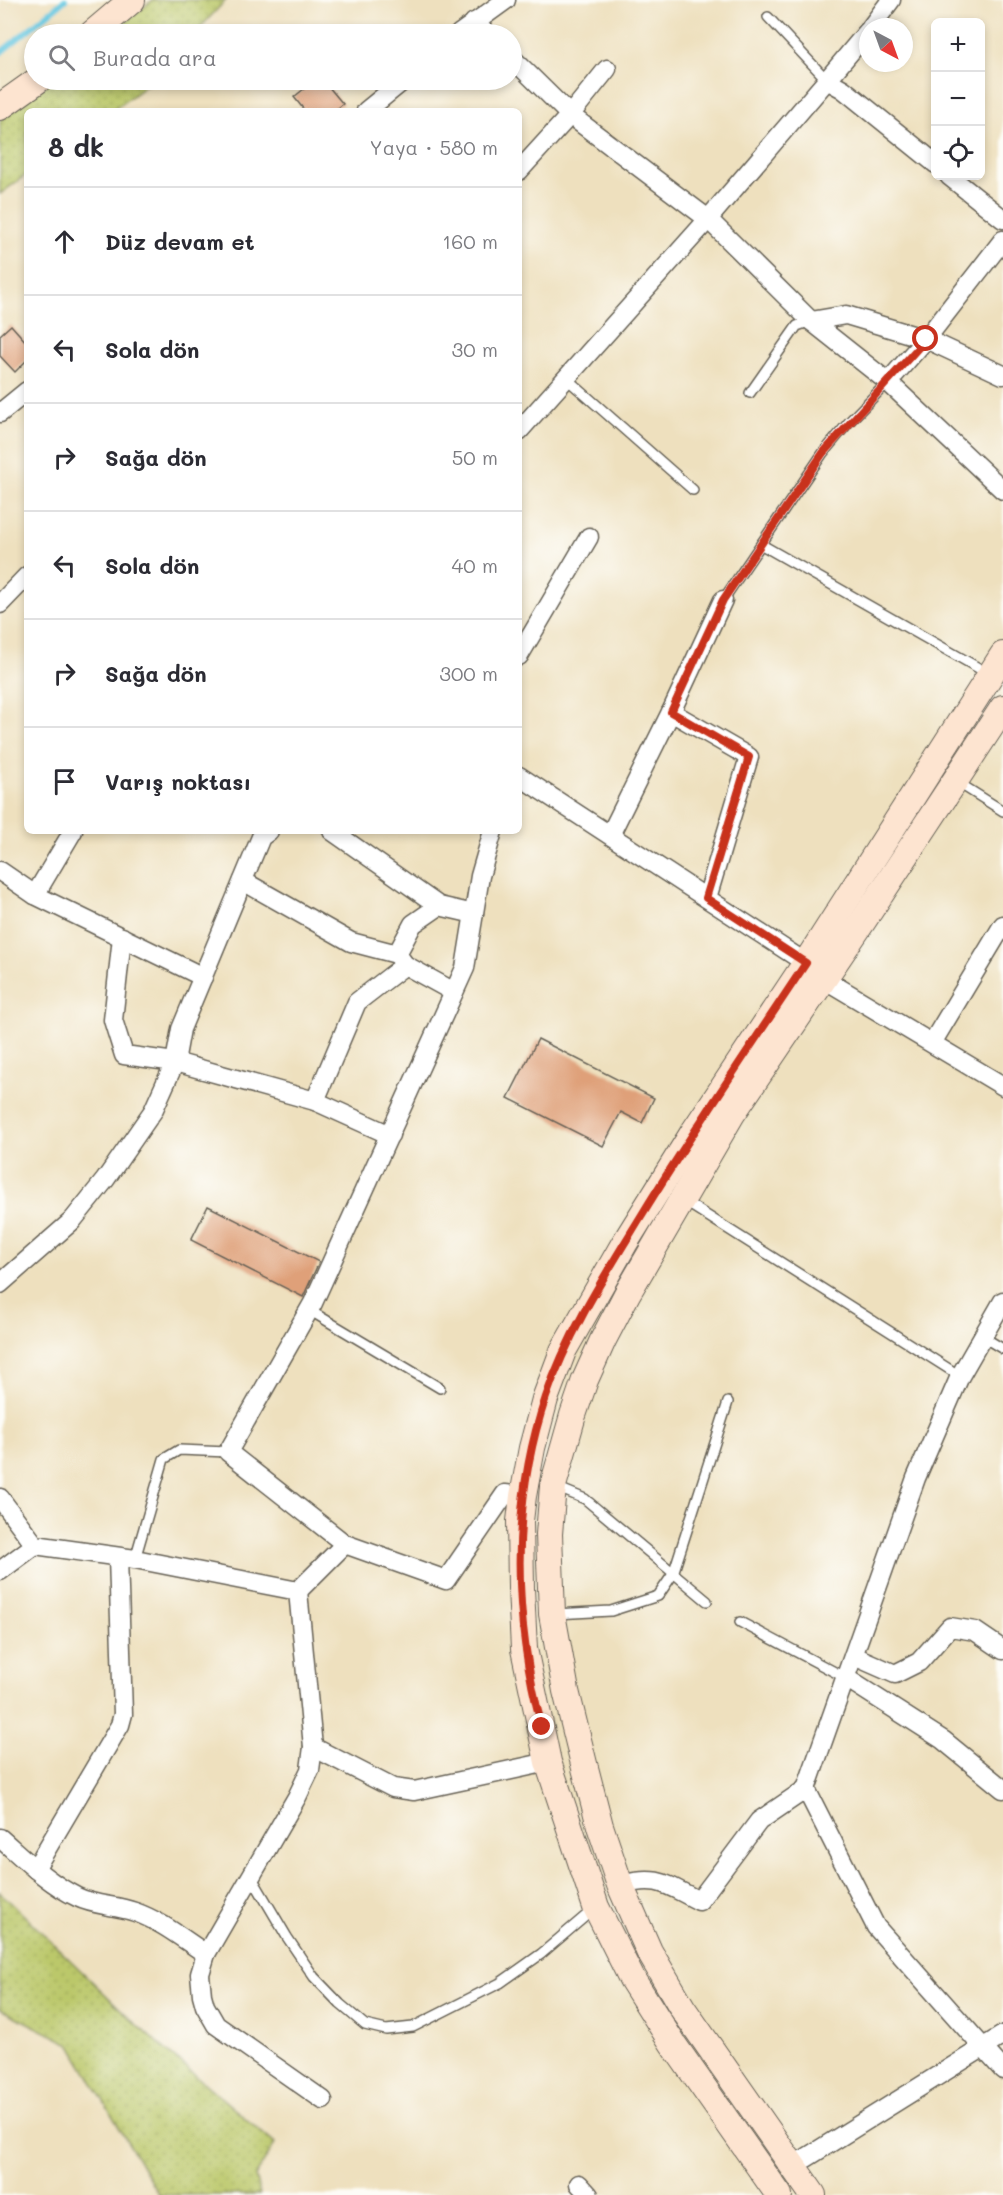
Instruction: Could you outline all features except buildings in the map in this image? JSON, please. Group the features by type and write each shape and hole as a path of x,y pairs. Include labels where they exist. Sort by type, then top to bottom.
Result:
{"street":[{"path":"104,24 132,0"},
{"path":"485,24 506,0"},
{"path":"878,18 891,0"},
{"path":"522,428 708,219 859,42"},
{"path":"522,68 570,115 708,219 811,321 888,382 1003,490"},
{"path":"522,168 570,115 607,69"},
{"path":"827,80 843,89 931,160"},
{"path":"0,107 24,90"},
{"path":"370,108 392,90"},
{"path":"954,180 1003,219"},
{"path":"888,382 926,339 1003,240"},
{"path":"811,321 846,315 926,339 1003,375"},
{"path":"0,413 24,393"},
{"path":"522,651 589,537"},
{"path":"0,604 24,579"},
{"path":"610,835 723,600"},
{"path":"813,2195 684,2010 649,1951 620,1885 600,1826 584,1764 566,1691 552,1614 549,1534 553,1486 573,1415 603,1340 815,971 997,665"},
{"path":"1003,708 955,781 693,1133 624,1244 563,1351 532,1448 520,1521 525,1649 548,1762 596,1907 632,1978 673,2044 773,2187 791,2165 806,2158 1003,2035"},
{"path":"671,712 749,757 706,898"},
{"path":"522,778 815,971 1003,1086"},
{"path":"35,895 71,834"},
{"path":"0,1284 72,1221 105,1180 153,1111 175,1062 181,1029 261,837 265,834"},
{"path":"336,834 439,906 474,914"},
{"path":"492,834 480,876 465,968 309,1310 228,1452 345,1544 446,1580 505,1494 523,1496"},
{"path":"0,871 35,895 203,976"},
{"path":"243,881 351,942 401,959 454,992"},
{"path":"315,1101 357,1002 401,959 412,924 439,906"},
{"path":"932,1043 1003,925"},
{"path":"122,937 113,1020 124,1055 175,1062 315,1101 390,1135"},
{"path":"620,1885 644,1880 659,1881 699,1901 759,1821 807,1789 916,1478 960,1376 1003,1301"},
{"path":"0,1498 35,1545"},
{"path":"298,1591 345,1544"},
{"path":"0,1571 35,1545 126,1558 298,1591"},
{"path":"35,1869 120,1725 123,1714 126,1558"},
{"path":"298,1591 313,1747 310,1770 297,1797 206,1954 202,1964 200,1984 205,2006 216,2025 323,2100"},
{"path":"854,1656 895,1674 919,1662 950,1627 975,1631 1003,1650"},
{"path":"846,1678 943,1740 1003,1789"},
{"path":"313,1747 393,1788 414,1791 548,1762"},
{"path":"807,1789 876,1928 1003,2070"},
{"path":"0,1838 35,1869 76,1896 95,1904 132,1910 153,1919 206,1954"}],"lane":[{"path":"768,17 827,80"},
{"path":"750,393 797,326 811,321"},
{"path":"566,378 693,490"},
{"path":"723,600 823,453 888,382"},
{"path":"762,545 997,665"},
{"path":"955,781 1003,811"},
{"path":"682,1200 960,1376"},
{"path":"309,1310 440,1388"},
{"path":"983,1337 1003,1349"},
{"path":"552,1614 611,1611 658,1596 673,1574 728,1402"},
{"path":"126,1558 164,1458 179,1450 228,1452"},
{"path":"553,1486 585,1498 707,1601"},
{"path":"740,1622 846,1678"},
{"path":"251,1876 314,1977 340,2004 365,2025 386,2030 413,2027 500,1983 541,1954 596,1907"}],"green space":[{"path":"153,0 226,0 203,24 122,24"},
{"path":"39,90 140,90 116,108 24,108 24,176 0,194 0,120"},
{"path":"0,1892 137,2025 275,2144 255,2176 260,2195 159,2195 70,2044 0,2009"}],"waterway":[{"path":"36,24 65,0"},
{"path":"0,53 24,33"}],"route":[{"path":"542,1727 532,1693 525,1649 520,1521 532,1448 546,1399 563,1351 624,1244 693,1133 806,963 706,898 749,757 671,712 723,600 823,453 926,339"}]}
